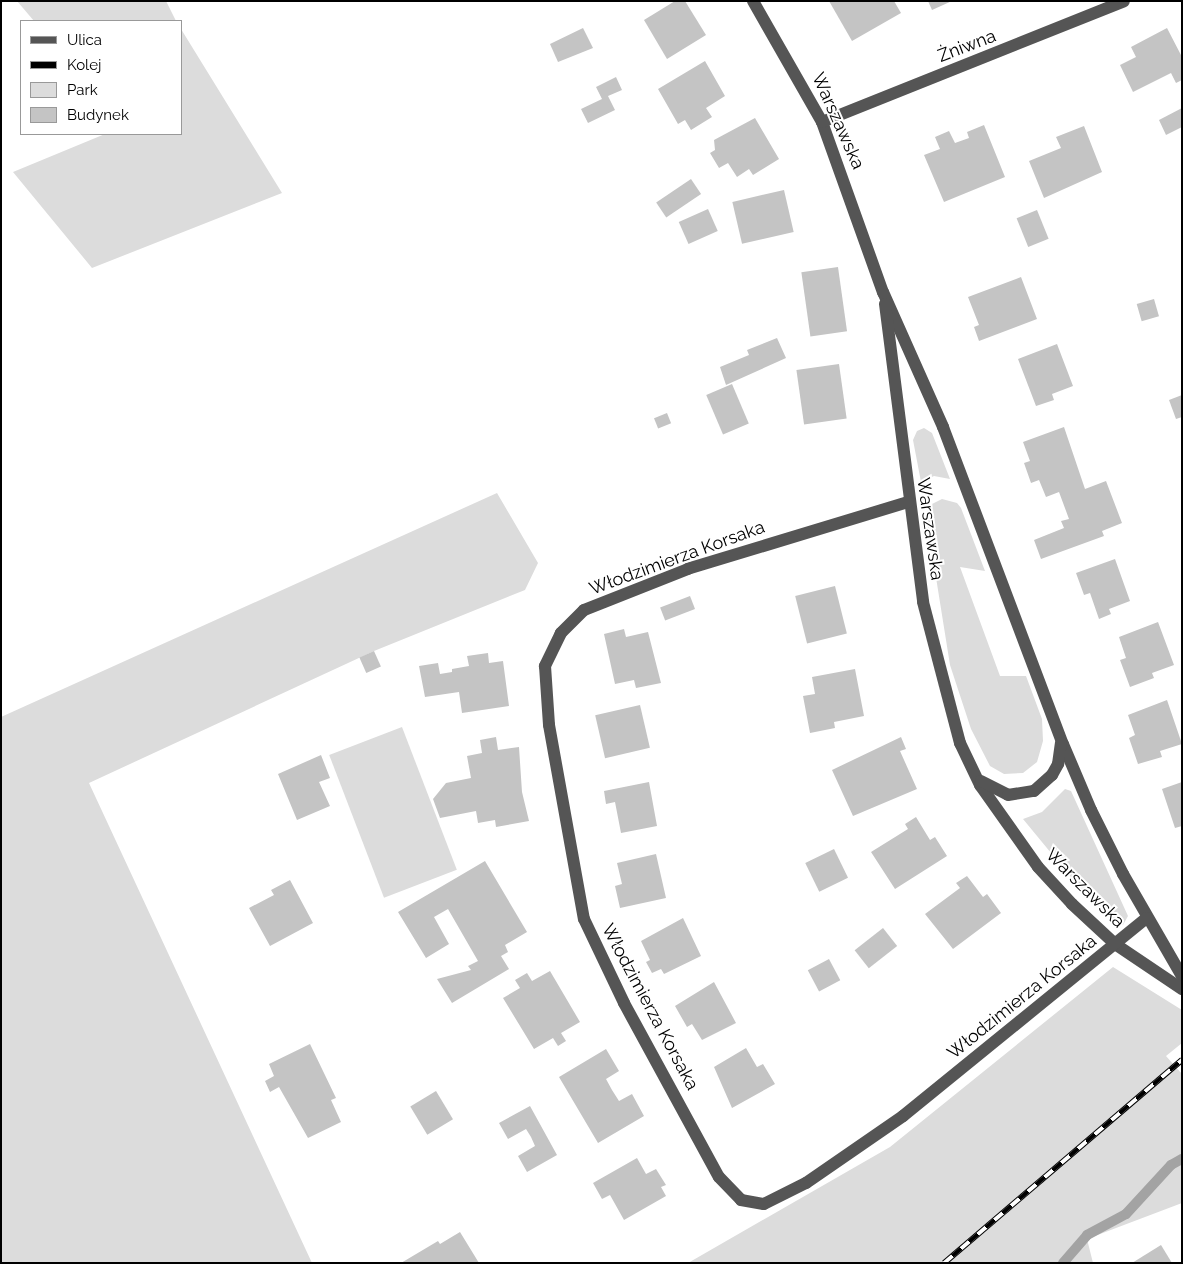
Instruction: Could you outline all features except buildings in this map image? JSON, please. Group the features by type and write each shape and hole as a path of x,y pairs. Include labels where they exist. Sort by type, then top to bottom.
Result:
{"street":[{"name":"Warszawska","path":"753,1 822,122 845,178 883,292 944,427 1060,739 1058,764 1044,784 1034,791 1008,795 996,791 985,785 970,764"},
{"name":"Żniwna","path":"822,122 1124,1"},
{"name":"Warszawska","path":"883,292 908,502 923,602 960,743 970,764 1007,827 1038,867 1072,904 1116,944 1182,989"},
{"name":"Włodzimierza Korsaka","path":"908,502 688,569 584,610 561,633 544,666 549,725 584,919 624,1003 719,1177 741,1200 764,1204 806,1183 903,1116 1147,918"},
{"name":"Warszawska","path":"1056,727 1091,810 1147,918 1182,976"}],"green space":[{"path":"17,1 166,1 176,20 33,20"},
{"path":"182,31 282,193 92,268 13,172 103,135 182,135"},
{"path":"924,428 932,433 950,479 934,476 921,482 913,440 917,431"},
{"path":"497,493 538,563 525,590 374,651 89,783 312,1263 1,1263 1,717"},
{"path":"942,499 957,503 961,508 985,571 960,567 1000,676 1026,676 1042,719 1043,741 1037,762 1023,773 1004,774 990,766 971,729 950,665 926,515 930,505"},
{"path":"402,727 457,870 384,898 329,755"},
{"path":"1065,789 1071,791 1128,916 1123,925 1116,924 1084,893 1023,819 1042,812"},
{"path":"1113,967 1182,1010 1182,1043 1166,1056 1182,1074 1182,1203 1087,1239 1093,1263 688,1263 890,1147"}],"waterway":[{"path":"1063,1263 1087,1235 1126,1214 1171,1165 1182,1159"}],"railway":[{"path":"944,1263 1182,1060"}]}
